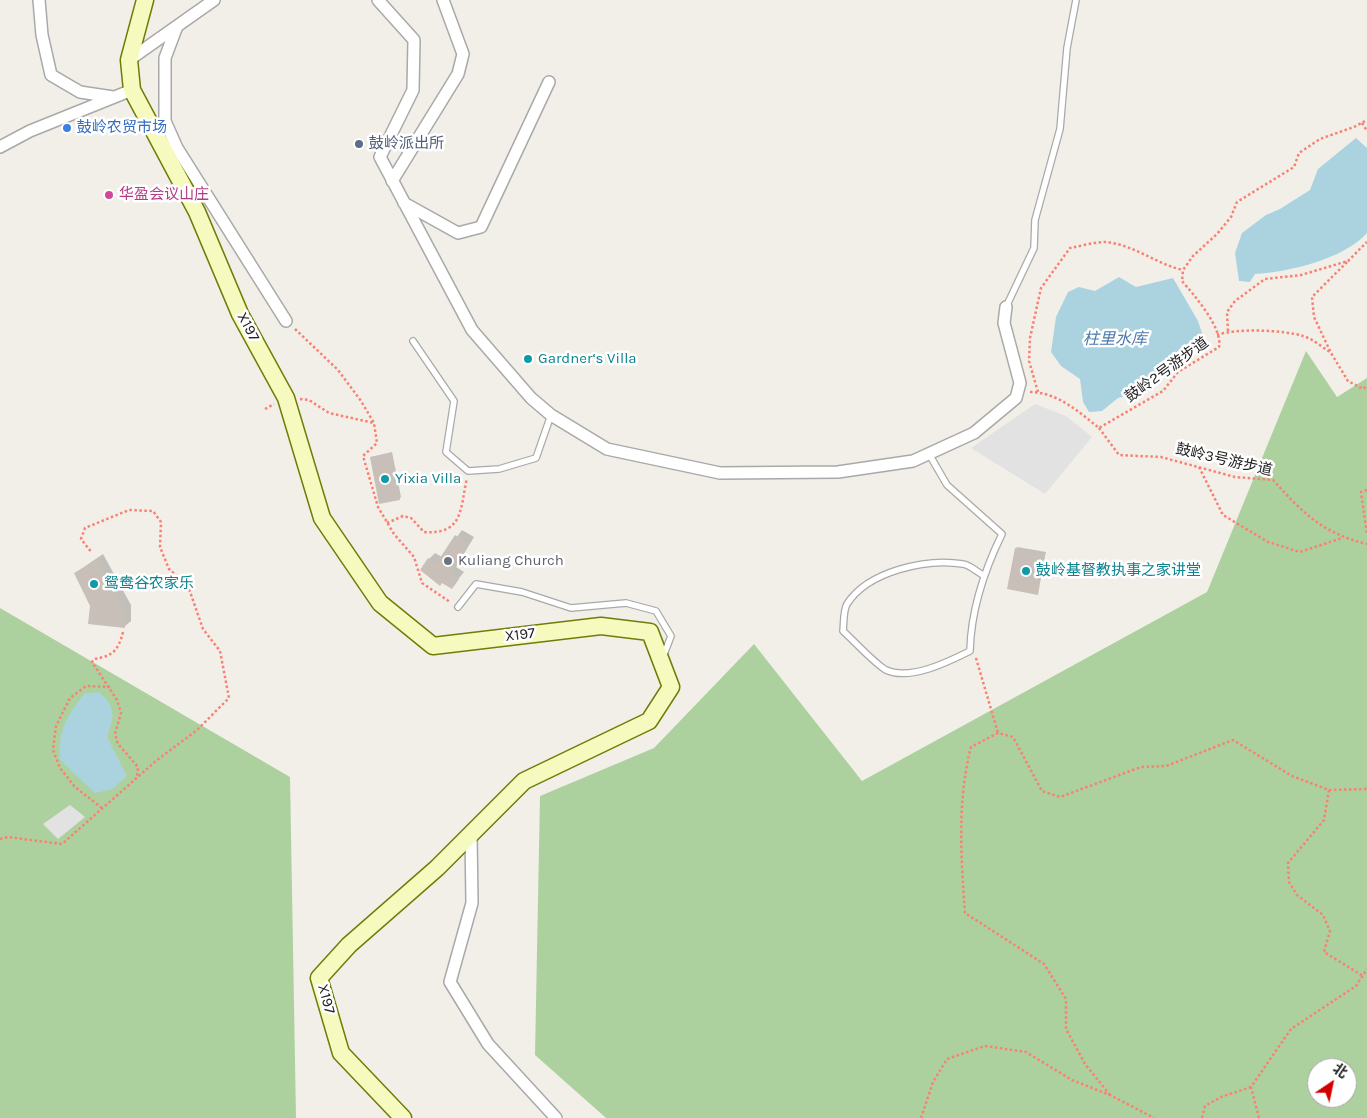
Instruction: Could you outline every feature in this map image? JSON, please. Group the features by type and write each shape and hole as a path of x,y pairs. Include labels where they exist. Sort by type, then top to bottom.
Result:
{"street":[{"path":"39,0 42,35 51,75 80,92 113,97"},
{"name":"X197","path":"145,0 129,60 132,90 197,212 240,314 286,398 322,518 380,603 433,646 601,626 650,632 671,687 648,721 524,781 437,868 349,945 320,978 341,1053 403,1118"},
{"path":"129,60 214,0"},
{"path":"378,0 414,40 414,90 380,157 392,181 472,330 531,398 551,415 607,449 720,473 838,472 913,461 974,433 1016,398 1020,383 1004,323 1006,307"},
{"path":"392,181 458,74 463,54 443,0"},
{"path":"177,26 164,58 165,121 177,148 286,322"},
{"path":"404,203 458,233 481,228 549,82"},
{"path":"0,147 30,131 132,90"},
{"path":"150,124 177,148"},
{"path":"471,834 472,903 450,982 488,1044 556,1118"}],"lane":[{"path":"1006,307 1034,248 1035,220 1060,130 1067,48 1076,0"},
{"path":"413,341 454,401 446,452 468,470 499,469 536,458 551,415"},
{"path":"929,454 947,485 1002,534 983,575 972,627 970,651 942,665 914,673 886,670 843,631 846,606 860,590 883,576 911,565 965,564 983,575"},
{"path":"458,606 476,584 522,592 571,608 626,603 656,611 671,636 661,662"}],"path":[{"path":"1038,392 1029,360 1030,338 1041,288 1070,248 1105,242 1132,249 1165,266 1183,270 1193,256 1217,234 1231,217 1237,202 1294,167 1299,153 1313,143 1367,120"},
{"path":"1362,123 1367,131"},
{"path":"1367,242 1312,297 1314,317 1348,381 1363,389 1367,386"},
{"path":"1228,331 1227,312 1235,301 1265,279 1301,275 1348,261"},
{"name":"鼓岭2号游步道","path":"1099,428 1163,390 1178,372 1219,347 1220,341 1217,334 1200,303 1182,281 1183,270"},
{"path":"286,322 338,370 374,423 377,444 363,456 378,508 414,557 422,583 458,606"},
{"path":"1217,334 1228,331 1282,332 1305,337 1332,353"},
{"path":"1018,392 1038,392 1055,396 1099,428"},
{"path":"265,409 286,398 309,400 329,413 374,423"},
{"name":"鼓岭3号游步道","path":"1099,428 1119,455 1161,457 1235,477 1273,480 1305,514 1342,538 1367,544"},
{"path":"1199,467 1223,515 1268,542 1300,552 1342,538"},
{"path":"388,523 402,516 411,518 424,532 438,533 451,529 457,520 468,470"},
{"path":"1367,490 1361,492 1367,534"},
{"path":"0,839 8,837 62,844 136,777 196,730 229,698 220,651 203,629 188,586 169,569 160,547 161,522 153,511 128,510 85,528 81,539 92,553"},
{"path":"123,632 116,651 106,657 94,658 92,662 110,687 121,713 115,734 118,744 138,767 136,777"},
{"path":"970,651 978,659 998,733"},
{"path":"102,808 75,786 60,768 53,750 56,726 70,698 86,686 110,687"},
{"path":"1110,1095 1085,1064 1066,1029 1066,999 1044,964 965,913 961,810 965,769 971,747 998,733 1013,737 1042,791 1060,797 1141,767 1166,766 1233,740 1292,776 1329,790 1367,789"},
{"path":"1329,790 1324,820 1288,863 1289,882 1297,895 1323,915 1330,931 1324,952 1363,976"},
{"path":"1202,1118 1205,1106 1221,1097 1250,1087 1291,1029 1356,986 1367,969"},
{"path":"921,1118 933,1082 947,1059 984,1046 1026,1052 1072,1080 1110,1095 1154,1118"},
{"path":"1250,1087 1259,1118"}],"green space":[{"path":"1306,351 1337,397 1367,378 1367,1118 606,1118 535,1055 540,796 654,748 754,644 862,781 1207,592"},
{"path":"0,608 290,777 296,1118 0,1118"}],"shaded area":[{"path":"1035,404 1066,416 1092,437 1045,494 971,448"},
{"path":"70,805 85,817 58,839 43,824"}],"water":[{"path":"1356,138 1367,148 1367,233 1345,250 1330,257 1299,267 1255,274 1250,282 1239,281 1235,253 1242,233 1266,215 1280,209 1310,190 1318,169"},
{"name":"柱里水库","path":"1119,277 1136,287 1173,278 1198,321 1204,339 1191,351 1153,374 1133,394 1118,398 1102,411 1089,412 1083,402 1080,379 1061,366 1051,352 1056,317 1068,292 1079,287 1095,291"},
{"path":"99,692 109,703 112,713 107,737 127,776 112,789 95,793 60,760 60,740 64,725 84,694"}],"building":[{"name":"Yixia Villa","path":"391,453 400,500 379,504 370,457"},
{"name":"Kuliang Church","path":"455,535 469,544 450,573 459,579 452,589 442,583 440,586 420,570 428,558 436,564"},
{"name":"鼓岭基督教执事之家讲堂","path":"1015,548 1045,554 1038,595 1007,589"},
{"name":"鸳鸯谷农家乐","path":"97,560 125,612 125,628 88,624 90,606 74,573"}],"place":[{"name":"鼓岭农贸市场","path":"67,128"},
{"name":"鼓岭派出所","path":"359,144"},
{"name":"华盈会议山庄","path":"109,195"},
{"name":"Gardner‘s Villa","path":"528,359"},
{"name":"Yixia Villa","path":"385,479"},
{"name":"Kuliang Church","path":"448,561"},
{"name":"鼓岭基督教执事之家讲堂","path":"1026,571"},
{"name":"鸳鸯谷农家乐","path":"94,584"}]}
